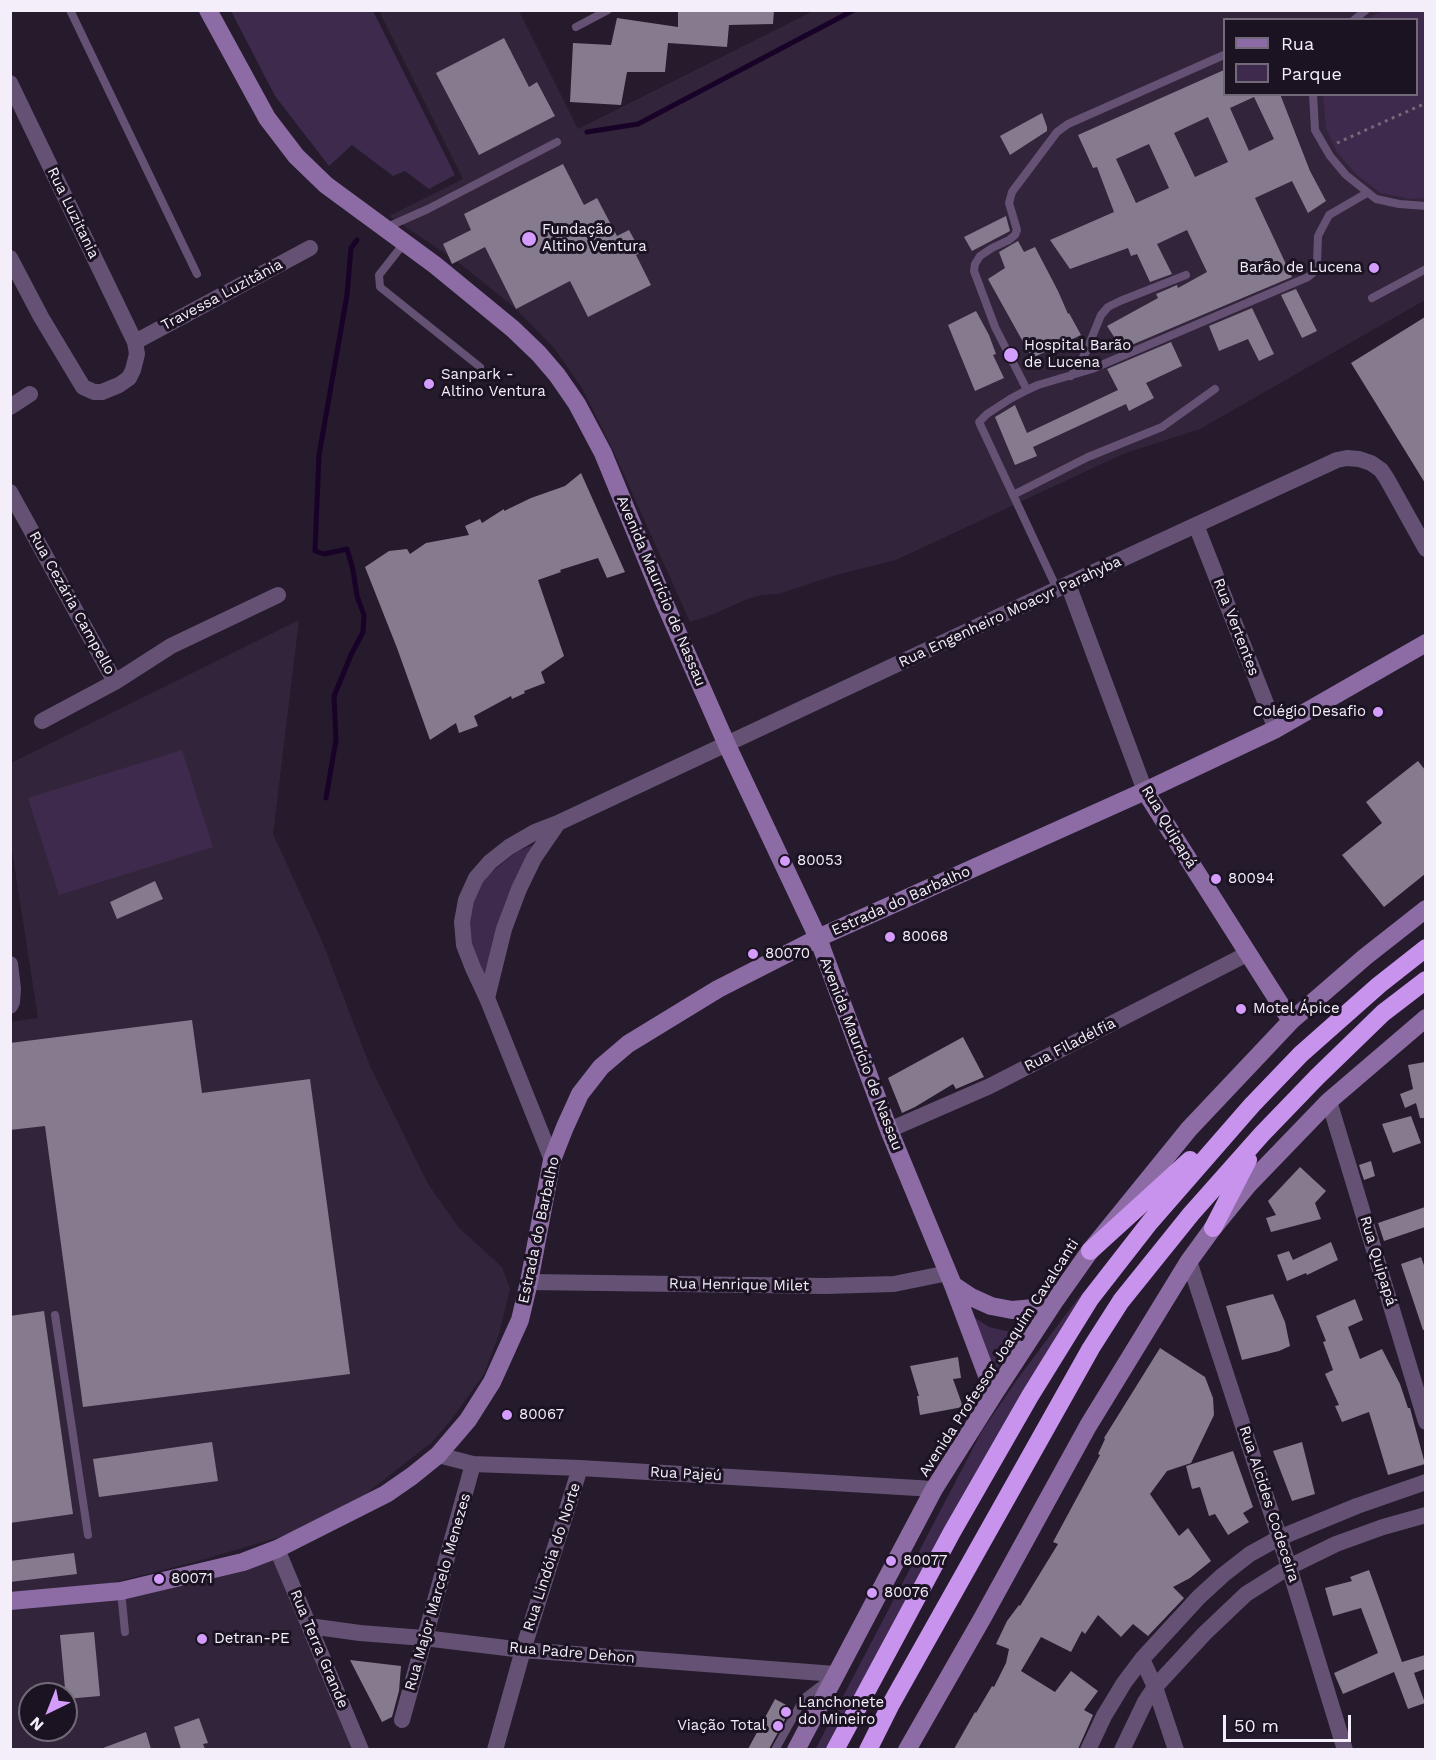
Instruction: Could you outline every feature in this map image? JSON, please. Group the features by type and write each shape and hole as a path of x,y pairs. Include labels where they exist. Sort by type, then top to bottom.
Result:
{"highway":[{"path":"835,1749 952,1532 1030,1396 1090,1299 1150,1222 1252,1105 1301,1054 1425,948"},
{"path":"868,1749 1091,1348 1121,1301 1191,1214 1262,1134 1383,1013 1425,980"},
{"path":"1090,1251 1252,1105"},
{"path":"1213,1228 1262,1134"}],"main road":[{"name":"Avenida Maurício de Nassau","path":"208,10 267,118 296,156 326,185 435,265 513,329 557,375 577,404 603,453 727,745 818,938 889,1130 951,1279 994,1394"},
{"name":"Estrada do Barbalho","path":"10,1601 121,1591 243,1562 277,1549 386,1494 438,1455 468,1420 492,1382 520,1320 552,1160 580,1094 601,1067 628,1044 718,989 818,938 1276,729 1425,643"},
{"name":"Rua Quipapá","path":"1145,790 1291,1021"},
{"name":"Avenida Professor Joaquim Cavalcanti","path":"796,1749 934,1489 1054,1302 1090,1251 1189,1129 1291,1021 1425,909"},
{"path":"907,1749 1088,1426 1189,1261 1248,1185 1329,1101 1425,1018"},
{"path":"951,1279 971,1298 991,1306 1012,1310 1034,1308 1054,1302"}],"street":[{"name":"Rua Luzitania","path":"10,83 135,342"},
{"name":"Travessa Luzitânia","path":"135,342 310,248"},
{"path":"10,258 41,317 83,387 88,391 102,392 120,385 129,378 134,370 137,354 135,342"},
{"path":"10,407 30,394"},
{"name":"Rua Engenheiro Moacyr Parahyba","path":"552,1160 464,945 462,922 466,900 476,878 490,861 509,846 1337,460 1359,459 1381,470 1425,549"},
{"name":"Rua Cezária Campello","path":"10,492 115,682"},
{"name":"Rua Vertentes","path":"1196,525 1276,729"},
{"name":"Rua Quipapá","path":"1063,587 1145,790"},
{"path":"42,721 115,682 171,646 278,595"},
{"path":"487,998 504,929 519,889 534,858 558,823"},
{"name":"Rua Filadélfia","path":"889,1130 990,1086 1247,954"},
{"path":"10,964 13,989 10,1006"},
{"name":"Rua Quipapá","path":"1329,1101 1425,1422"},
{"name":"Rua Alcides Codeceira","path":"1189,1261 1289,1567 1345,1749"},
{"name":"Rua Henrique Milet","path":"529,1282 848,1285 951,1279"},
{"name":"Rua Pajeú","path":"438,1455 473,1464 934,1489"},
{"name":"Rua Major Marcelo Menezes","path":"402,1720 473,1464"},
{"name":"Rua Lindóia do Norte","path":"495,1749 523,1650 580,1468"},
{"path":"1088,1749 1104,1716 1142,1659 1198,1597 1223,1575 1250,1554 1279,1538 1357,1506 1425,1482"},
{"path":"1122,1749 1155,1687 1204,1634 1246,1594 1289,1567 1336,1544 1425,1515"},
{"name":"Rua Terra Grande","path":"277,1549 361,1749"},
{"name":"Rua Padre Dehon","path":"309,1626 523,1650 835,1675"},
{"path":"1142,1659 1155,1687 1176,1749"}],"lane":[{"path":"70,10 196,274"},
{"path":"576,27 608,10"},
{"path":"1027,390 995,327 974,271 980,256 1015,235 1017,230 1009,203 1012,192 1057,132 1068,124 1223,55"},
{"path":"1313,96 1315,130 1330,156 1346,175 1376,199 1425,206"},
{"path":"385,228 428,209 557,142"},
{"path":"1063,587 1013,495 980,422 987,414 1010,399 1038,385 1092,369 1308,277 1315,272 1318,236 1329,215 1367,193"},
{"path":"405,242 379,275 380,287 480,367"},
{"path":"1372,298 1425,269"},
{"path":"1071,376 1086,352 1101,315 1108,307 1186,275"},
{"path":"1013,495 1088,457 1162,427 1215,389"},
{"path":"55,1315 88,1536"},
{"path":"121,1591 126,1632"},
{"path":"775,1749 807,1695 835,1675"}],"path":[{"path":"1325,148 1425,103"}],"shaded area":[{"name":"Hospital Barão de Lucena","path":"379,11 519,11 578,129 813,11 1425,11 1425,300 1200,429 1123,454 896,560 836,575 779,594 761,595 690,622 616,457 582,388 554,348 516,309 458,262 389,216 463,179"},
{"path":"299,620 273,834 322,941 370,1066 428,1184 459,1228 502,1267 510,1289 499,1334 484,1374 451,1420 432,1442 362,1497 286,1535 195,1562 103,1585 11,1596 10,1022 38,1018 11,844 11,763"},
{"path":"276,1559 356,1750 11,1750 11,1605"}],"green space":[{"path":"1385,10 1425,11 1425,198 1411,199 1381,193 1357,175 1337,152 1326,128 1323,96 1418,96 1418,18 1370,18"},
{"path":"231,11 373,11 455,175 429,189 405,171 393,176 352,145 329,166 275,96"},
{"path":"182,750 213,847 59,895 28,798"},
{"path":"540,842 484,981 465,940 472,896 487,876 516,852"},
{"path":"1085,1289 1048,1351 826,1749 815,1750 982,1431 1016,1381"},
{"path":"966,1312 989,1327 1025,1333 994,1372"}],"building":[{"path":"678,10 774,10 773,24 729,25 727,47 668,43 665,72 627,72 621,105 570,102 573,43 611,45 617,18 678,27"},
{"path":"504,38 529,87 537,82 555,116 479,155 436,73"},
{"path":"1223,70 1223,96 1281,96 1310,171 1326,201 1308,213 1292,181 1255,198 1292,277 1122,349 1107,326 1158,298 1156,294 1177,285 1178,288 1207,272 1187,230 1157,244 1172,274 1150,282 1137,254 1131,256 1128,248 1070,269 1050,240 1114,212 1097,167 1093,168 1078,135","holes":["1254,97 1274,139 1249,151 1230,108","1208,117 1228,162 1195,177 1174,133","1149,144 1169,188 1136,203 1116,159"]},
{"path":"1042,113 1047,131 1010,155 1000,136"},
{"path":"563,164 584,205 597,198 617,236 629,230 641,252 636,255 651,285 588,317 570,281 516,309 485,247 452,264 443,244 471,230 464,214"},
{"path":"1006,216 1010,231 972,251 964,237"},
{"path":"1018,241 1024,252 1035,247 1081,335 1032,358 988,279 1005,268 999,252"},
{"path":"1296,289 1317,331 1302,338 1281,295"},
{"path":"1252,308 1274,354 1259,361 1248,339 1219,351 1209,326"},
{"path":"976,311 989,335 996,354 993,355 1004,378 975,391 948,325"},
{"path":"1425,317 1425,483 1351,363"},
{"path":"1171,342 1182,366 1146,383 1154,398 1129,411 1126,404 1033,447 1037,456 1015,465 995,417 1015,405 1027,433 1118,390 1107,369"},
{"path":"581,473 625,572 607,578 598,558 560,570 561,572 538,580 564,656 541,672 545,683 524,691 525,693 512,699 511,696 474,716 478,726 459,733 456,723 430,740 365,567 389,551 407,549 410,554 426,543 469,535 465,526 480,519 482,523 504,509 504,511 565,486"},
{"path":"1418,761 1425,770 1425,874 1384,907 1342,855 1382,823 1366,802"},
{"path":"155,881 163,899 117,919 110,902"},
{"path":"192,1020 202,1093 310,1079 350,1374 83,1407 45,1126 10,1130 10,1043"},
{"path":"963,1037 984,1077 956,1089 953,1084 902,1113 888,1078"},
{"path":"1425,1062 1425,1118 1420,1118 1416,1103 1405,1108 1400,1094 1413,1089 1408,1065"},
{"path":"1411,1116 1421,1143 1393,1153 1382,1124"},
{"path":"1371,1161 1375,1176 1364,1180 1359,1165"},
{"path":"1300,1167 1326,1191 1315,1203 1321,1219 1271,1232 1266,1218 1276,1215 1268,1201"},
{"path":"1425,1207 1425,1227 1384,1241 1378,1223"},
{"path":"1331,1242 1338,1260 1307,1275 1306,1273 1287,1281 1277,1255 1289,1251 1293,1260"},
{"path":"1421,1257 1425,1268 1425,1330 1423,1330 1401,1264"},
{"path":"1273,1294 1285,1322 1290,1346 1242,1360 1226,1306"},
{"path":"1355,1299 1363,1320 1348,1327 1360,1359 1382,1349 1400,1384 1408,1408 1410,1408 1425,1464 1388,1475 1369,1412 1342,1422 1335,1406 1339,1405 1325,1374 1333,1370 1323,1342 1326,1341 1316,1316"},
{"path":"44,1311 73,1514 10,1523 10,1316"},
{"path":"1160,1348 1205,1377 1213,1398 1214,1415 1191,1463 1167,1471 1150,1494 1179,1536 1188,1528 1211,1561 1190,1578 1173,1587 1184,1598 1148,1636 1133,1624 1121,1637 1098,1615 1085,1634 1082,1631 1071,1652 1041,1637 1021,1671 1055,1692 1071,1671 1098,1691 1084,1710 1093,1715 1078,1749 954,1749 975,1712 992,1686 994,1687 1006,1663 1009,1649 996,1644 1007,1621 1020,1606 1058,1544 1053,1542 1100,1455 1098,1454 1104,1438"},
{"path":"958,1357 961,1378 953,1379 963,1407 920,1415 917,1396 919,1396 910,1366"},
{"path":"212,1442 218,1481 99,1497 93,1459"},
{"path":"1302,1442 1315,1494 1292,1501 1273,1451"},
{"path":"1233,1451 1253,1507 1243,1513 1249,1522 1228,1535 1215,1514 1209,1516 1200,1487 1192,1489 1186,1466"},
{"path":"74,1553 77,1574 10,1582 10,1561"},
{"path":"1369,1570 1402,1662 1425,1655 1425,1669 1414,1673 1425,1703 1408,1709 1394,1672 1343,1694 1334,1673 1378,1653 1361,1608 1333,1616 1325,1588 1352,1581 1350,1577"},
{"path":"94,1632 100,1696 78,1698 78,1682 64,1682 60,1635"},
{"path":"350,1660 401,1666 399,1691 392,1717 382,1722"},
{"path":"775,1699 790,1707 790,1710 769,1749 748,1749"},
{"path":"199,1718 208,1743 203,1744 205,1749 181,1749 174,1727"},
{"path":"146,1732 151,1749 103,1748"}],"waterway":[{"path":"587,132 638,124 854,10"},
{"path":"326,798 336,740 334,696 363,632 364,615 357,596 347,549 324,554 315,551 319,455 347,295 351,248 357,240"}],"place":[{"name":"Fundação Altino Ventura","path":"529,239"},
{"name":"Barão de Lucena","path":"1374,268"},
{"name":"Hospital Barão de Lucena","path":"1011,355"},
{"name":"Sanpark - Altino Ventura","path":"429,384"},
{"name":"Colégio Desafio","path":"1378,712"},
{"name":"80053","path":"785,861"},
{"name":"80094","path":"1216,879"},
{"name":"80068","path":"890,937"},
{"name":"80070","path":"753,954"},
{"name":"Motel Ápice","path":"1241,1009"},
{"name":"80067","path":"507,1415"},
{"name":"80077","path":"891,1561"},
{"name":"80071","path":"159,1579"},
{"name":"80076","path":"872,1593"},
{"name":"Detran-PE","path":"202,1639"},
{"name":"Lanchonete do Mineiro","path":"786,1712"},
{"name":"Viação Total","path":"778,1726"}]}
